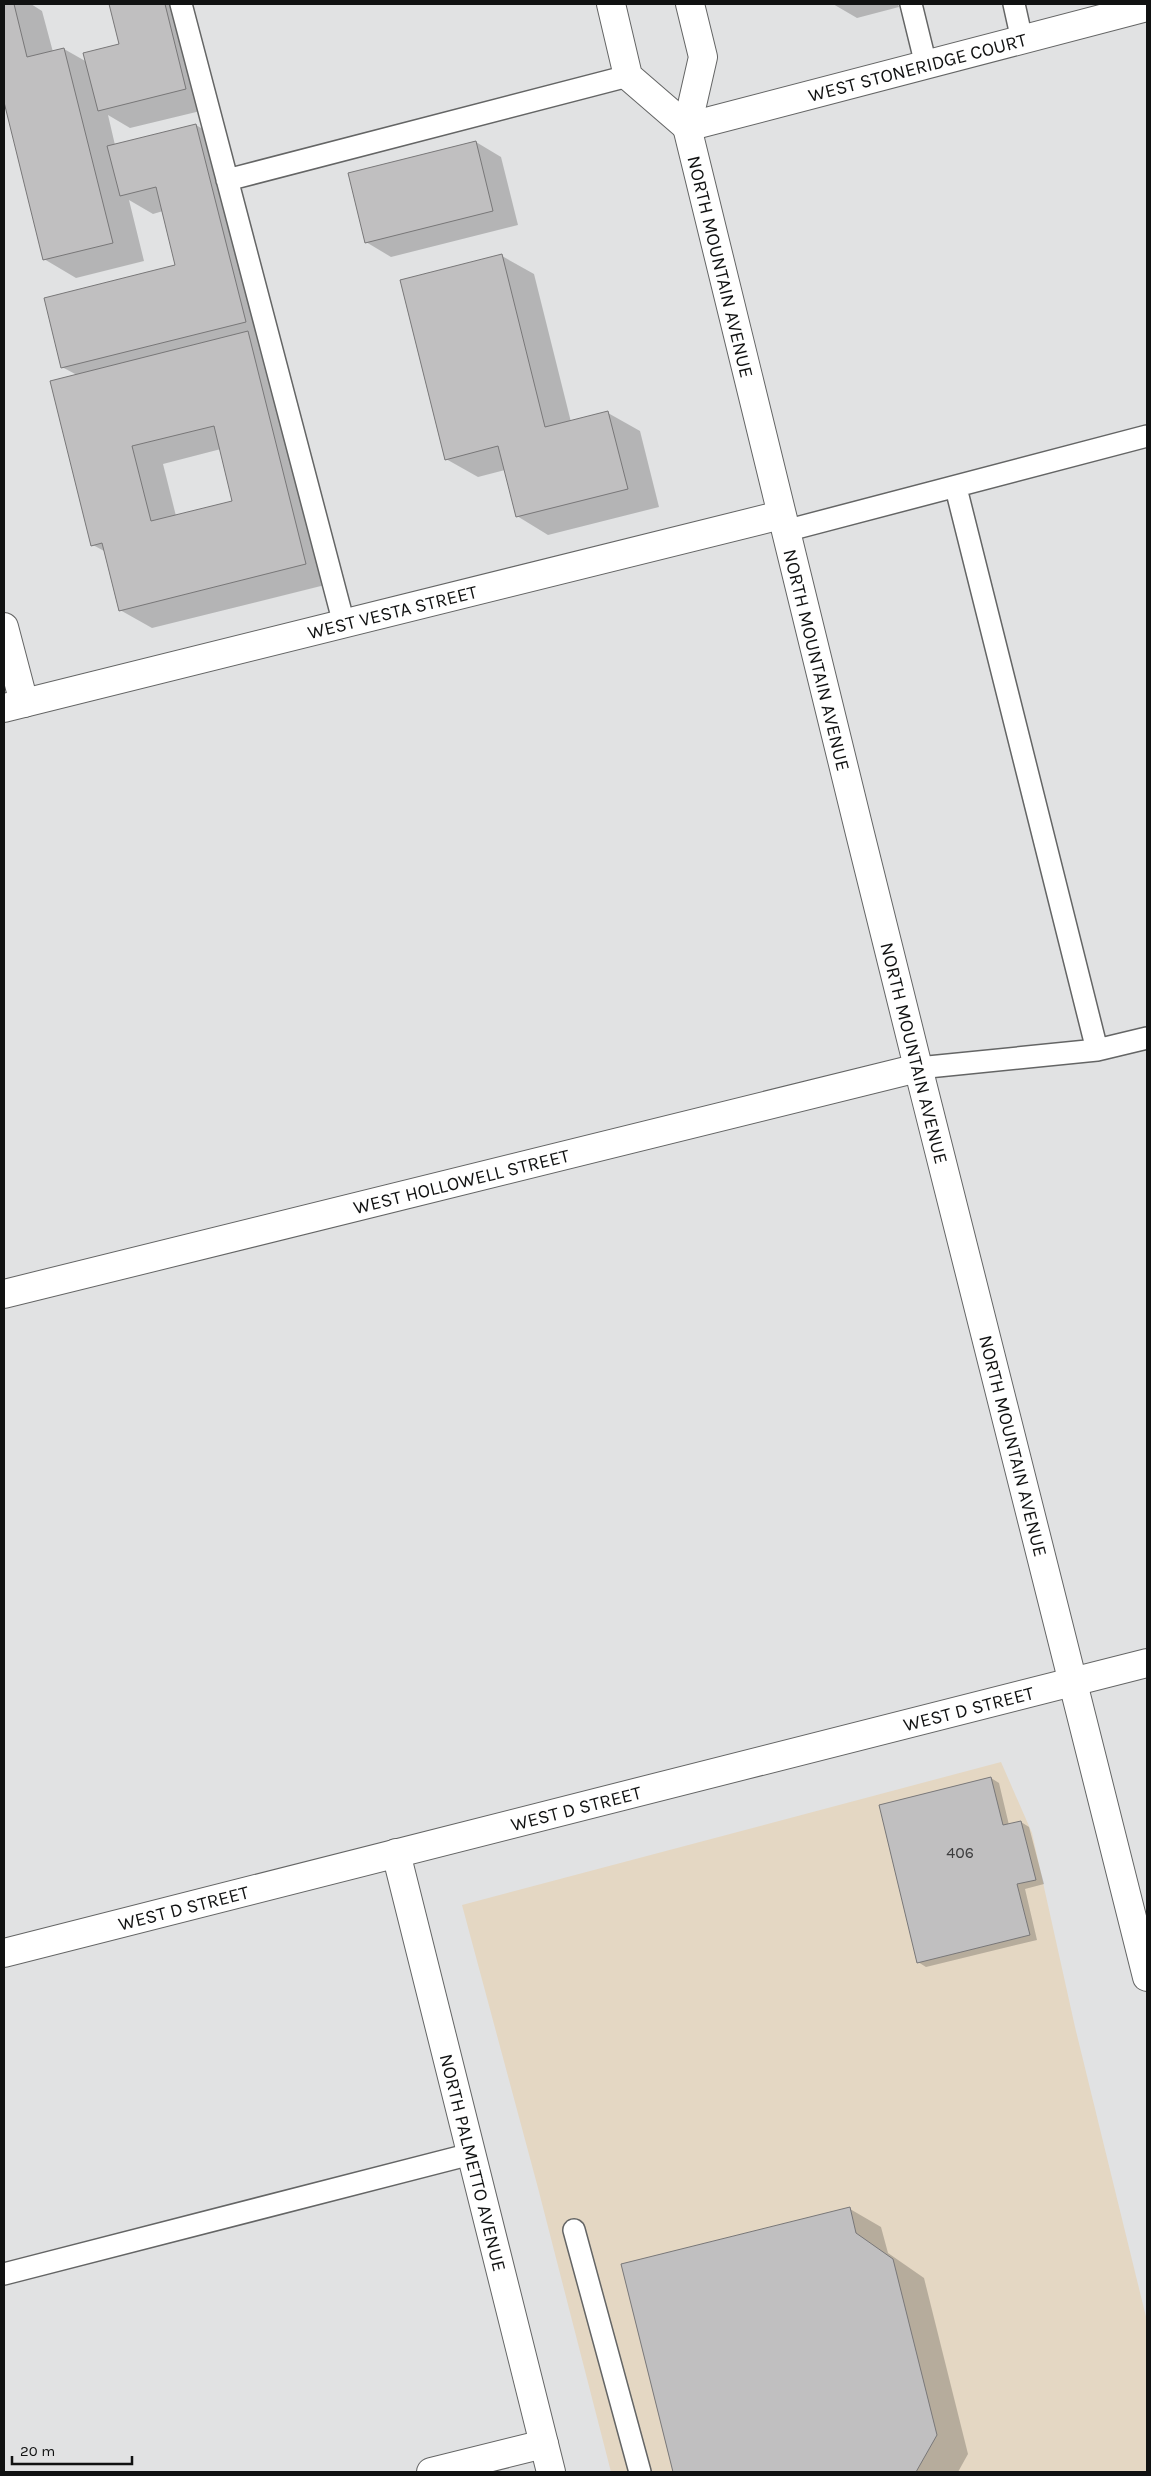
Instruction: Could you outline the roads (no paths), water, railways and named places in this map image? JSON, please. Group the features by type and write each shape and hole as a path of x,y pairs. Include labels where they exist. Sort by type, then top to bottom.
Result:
{"main road":[{"path":"611,4 628,76 687,127"},
{"name":"NORTH MOUNTAIN AVENUE","path":"690,4 703,57 687,127 918,1068 1074,1681 1147,1977"},
{"name":"WEST STONERIDGE COURT","path":"687,127 1147,7"},
{"name":"WEST VESTA STREET","path":"14,706 344,624 784,523"},
{"path":"4,627 14,706"},
{"name":"WEST HOLLOWELL STREET","path":"4,1294 918,1068"},
{"name":"WEST D STREET","path":"4,1953 1147,1663"},
{"name":"NORTH PALMETTO AVENUE","path":"396,1853 551,2472"},
{"path":"431,2472 544,2444"}],"lane":[{"path":"181,4 344,624"},
{"path":"911,4 926,65"},
{"path":"1014,4 1022,40"},
{"path":"228,180 628,76"},
{"path":"784,523 956,488 1147,436"},
{"path":"956,488 1097,1050"},
{"path":"918,1068 1097,1050 1147,1038"},
{"path":"4,2274 472,2154"},
{"path":"574,2230 640,2472"}]}
